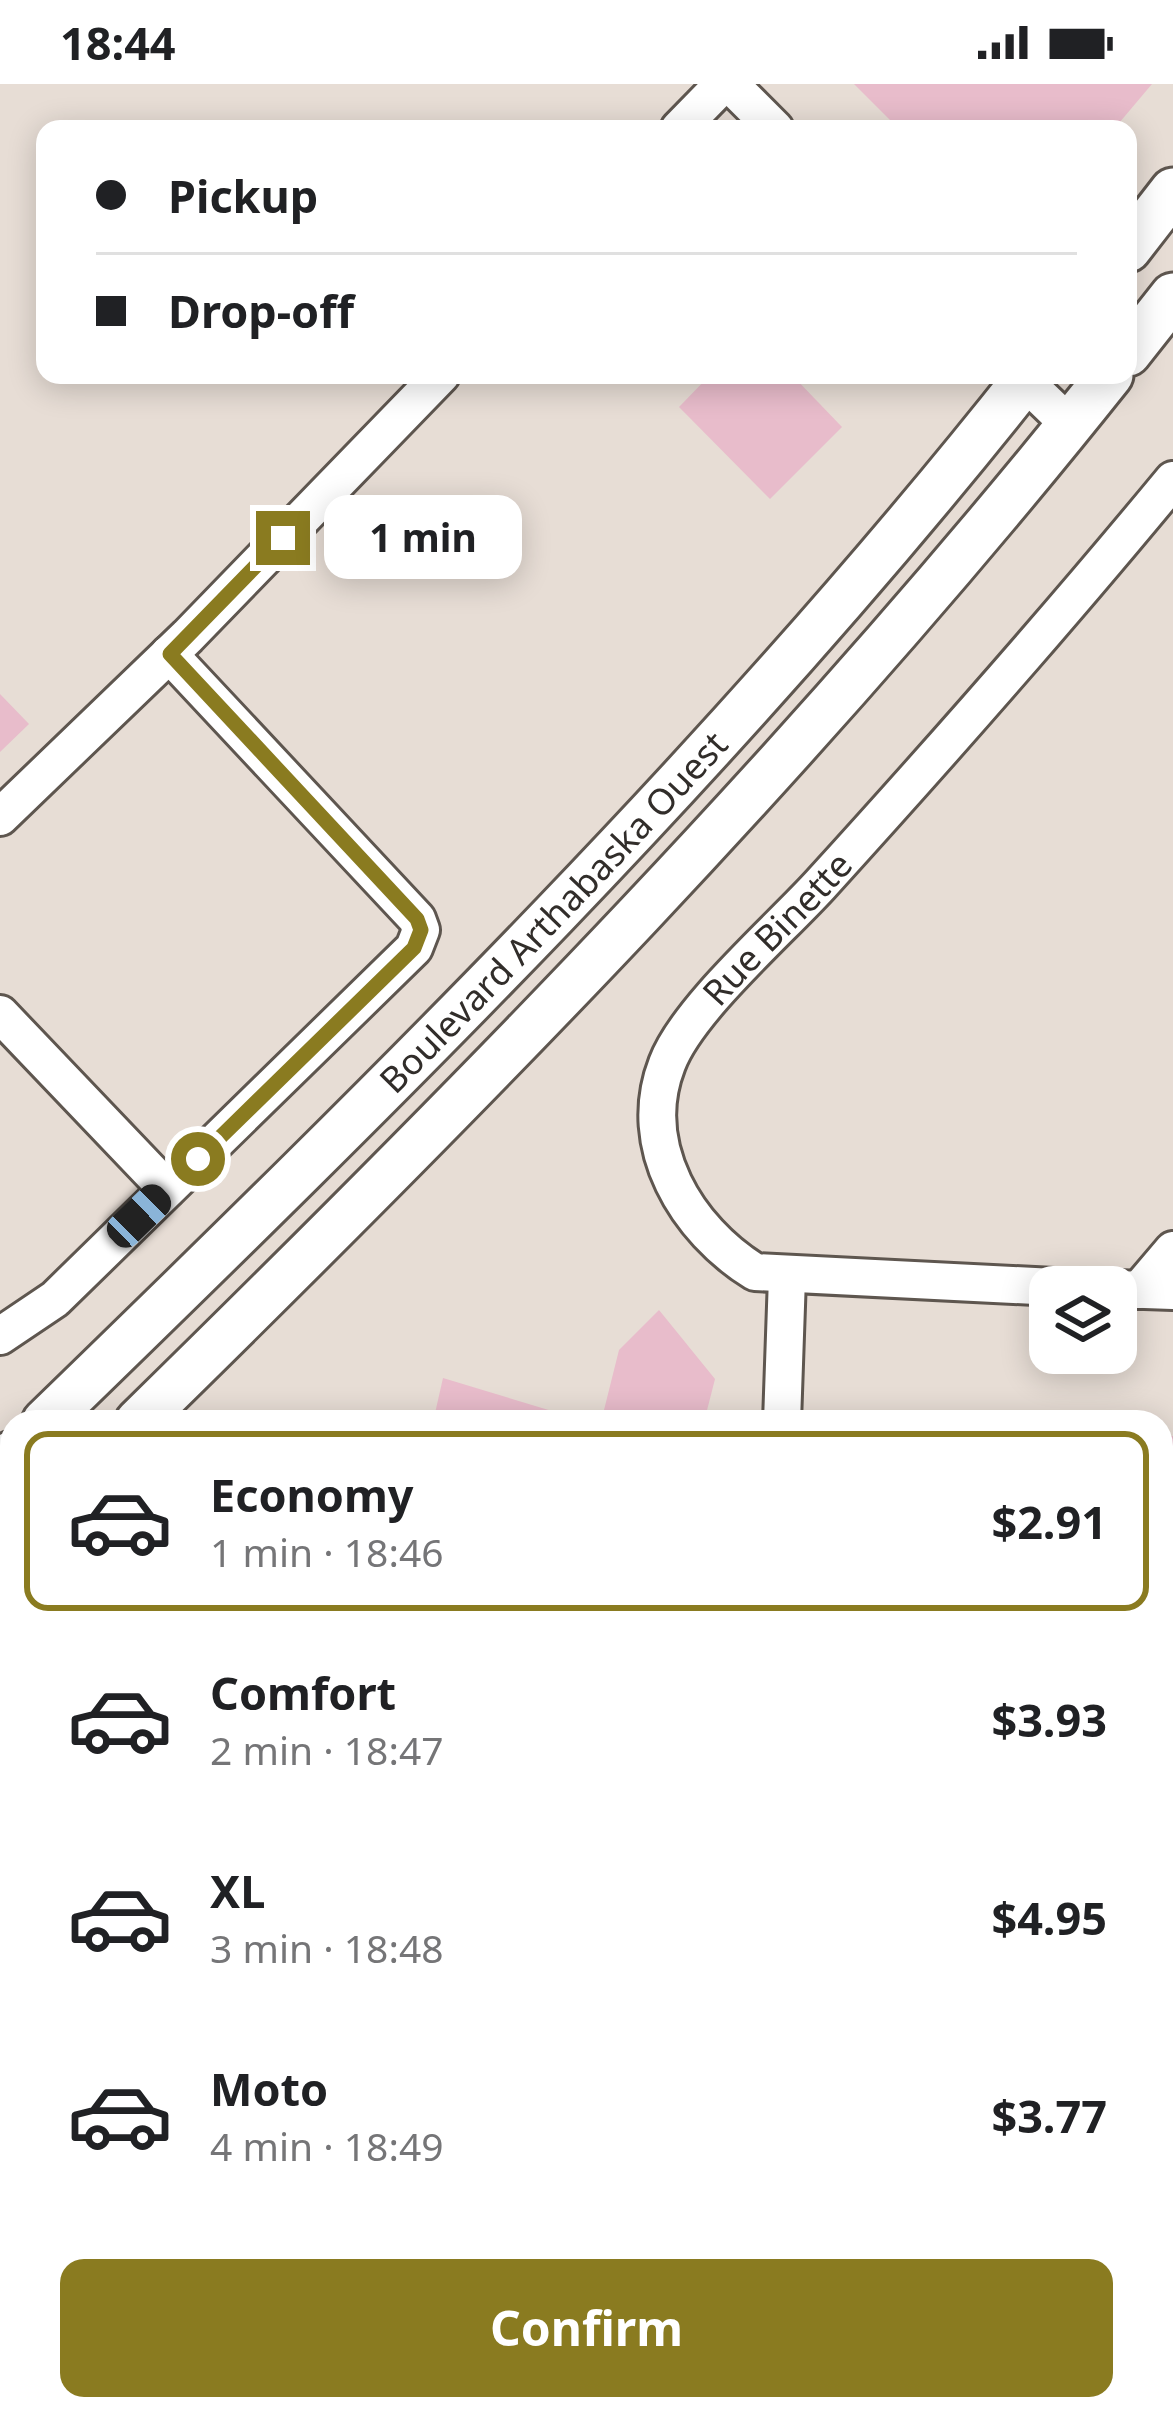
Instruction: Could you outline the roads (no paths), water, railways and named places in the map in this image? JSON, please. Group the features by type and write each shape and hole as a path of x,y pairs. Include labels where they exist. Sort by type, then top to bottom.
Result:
{"main road":[{"path":"1137,237 1173,191"},
{"path":"1137,342 1173,296"},
{"name":"Boulevard Arthabaska Ouest","path":"57,1410 470,1003 644,819 1018,384"},
{"name":"Boulevard Arthabaska Ouest","path":"150,1410 422,1144 619,940 886,646 1103,384"}],"street":[{"path":"689,120 727,84 765,120"},
{"path":"0,817 170,654 432,384"},
{"path":"1031,384 1070,425"},
{"name":"Rue Binette","path":"1029,1286 788,1277 743,1264 690,1216 663,1160 659,1096 681,1035 921,774 1173,480"},
{"path":"0,1336 55,1299 414,948 421,930 417,919 170,654"},
{"path":"0,1014 167,1189"},
{"path":"1143,1290 1173,1250"},
{"path":"782,1410 788,1277"}]}
